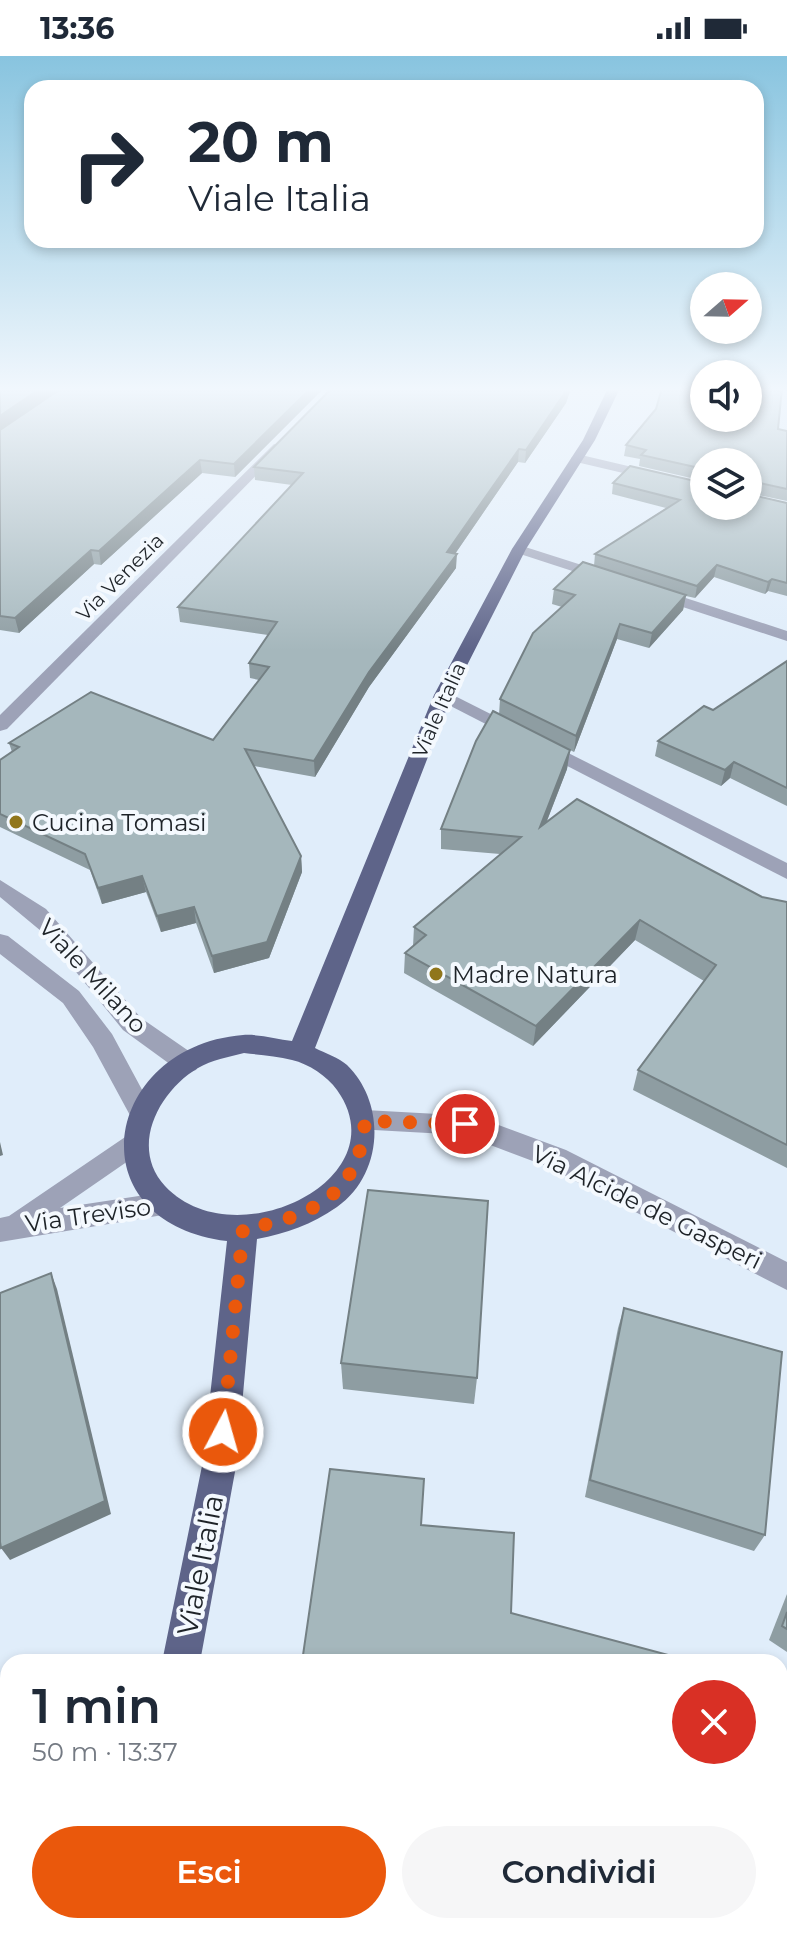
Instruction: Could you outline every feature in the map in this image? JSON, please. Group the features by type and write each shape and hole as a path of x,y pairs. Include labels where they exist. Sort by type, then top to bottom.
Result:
{"main road":[{"name":"Viale Italia","path":"301,1050 443,695 519,549 566,476"},
{"path":"244,1044 272,1044 301,1050 325,1061 345,1077 358,1097 365,1121 362,1151 347,1180 320,1205 284,1222 243,1229 215,1227 186,1219 147,1186 137,1165 134,1142 141,1112 160,1084 187,1063 214,1051 244,1044"},
{"name":"Viale Italia","path":"183,1654 220,1461 243,1229"}],"street":[{"name":"Via Venezia","path":"0,725 249,476"},
{"path":"652,476 690,485"},
{"path":"519,549 787,636"},
{"path":"443,695 787,872"},
{"name":"Viale Milano","path":"0,887 19,897 94,977 133,1025 187,1063"},
{"name":"Viale Milano","path":"0,942 71,997 103,1041 141,1112"},
{"name":"Via Alcide de Gasperi","path":"365,1121 465,1124 556,1158 787,1277"},
{"name":"Via Treviso","path":"6,1228 134,1142"},
{"name":"Via Treviso","path":"6,1228 165,1204"}],"building":[{"path":"0,476 183,476 99,551 91,550 15,618 0,616"},
{"path":"301,476 500,476 447,552 457,554 369,672 314,761 245,749 301,856 267,942 212,956 194,907 157,916 142,876 98,888 85,854 0,814 0,760 19,747 9,743 91,692 213,740 269,667 249,663 277,622 178,607"},
{"path":"620,476 672,476 690,480 690,520 762,520 762,497 787,503 787,583 772,579 768,582 717,565 697,586 595,554 680,500 613,483"},
{"path":"762,476 787,476 787,489 762,483"},
{"path":"583,562 686,595 652,633 620,624 576,736 500,699 533,633 575,595 554,589"},
{"path":"787,661 787,788 734,762 725,770 658,741 704,706 713,710"},
{"path":"493,711 570,750 540,827 577,799 762,897 787,902 787,1145 638,1070 716,965 640,920 536,1026 405,953 426,935 414,927 521,837 441,829 476,741"},
{"path":"368,1190 488,1201 477,1378 341,1363"},
{"path":"51,1273 105,1501 1,1548 0,1293"},
{"path":"624,1308 782,1352 765,1535 590,1480"},
{"path":"330,1469 424,1479 421,1525 514,1533 511,1613 665,1654 303,1654"},
{"path":"787,1612 787,1629 782,1626"}],"place":[{"name":"Cucina Tomasi","path":"16,822"},
{"name":"Madre Natura","path":"436,974"}],"route":[{"path":"223,1432 243,1229 284,1222 320,1205 347,1180 355,1166 362,1151 365,1121 465,1124"}]}
